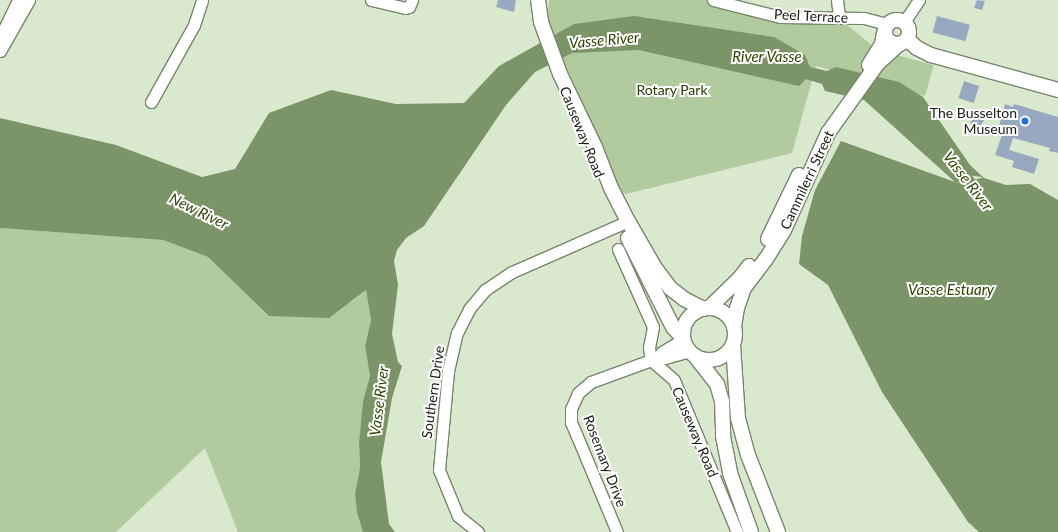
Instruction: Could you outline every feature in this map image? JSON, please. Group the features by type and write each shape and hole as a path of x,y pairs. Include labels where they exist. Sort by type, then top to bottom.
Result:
{"main road":[{"name":"Causeway Road","path":"538,0 541,22 560,74 595,147 624,223 673,327 717,384 722,401 723,436 730,473 751,532"},
{"name":"Causeway Road","path":"541,22 544,0"},
{"path":"903,42 909,32 904,22 895,19 885,29 888,40 903,42 931,55 1058,90"},
{"name":"Cammilerri Street","path":"706,308 740,278 760,253 773,232 815,140 871,67 882,44 885,29"},
{"name":"Cammilerri Street","path":"871,67 903,42"},
{"name":"Cammilerri Street","path":"734,327 737,308 744,288 766,260 784,230 841,108"},
{"name":"Causeway Road","path":"624,223 670,288 684,299 706,308"},
{"path":"706,308 716,309 727,315 734,327 735,339 733,345 724,356 717,359 702,359 688,346 686,323 696,312 706,308"},
{"path":"733,345 738,418 748,455 778,532"}],"street":[{"path":"0,42 4,29 18,0"},
{"path":"0,50 29,0"},
{"path":"151,102 194,25 202,0"},
{"path":"371,0 405,8 409,7 412,0"},
{"name":"Peel Terrace","path":"713,0 780,17 864,18 885,29"},
{"path":"837,0 839,17"},
{"path":"904,22 919,0"},
{"name":"Southern Drive","path":"478,532 458,516 439,470 448,371 457,333 469,309 484,290 512,272 624,223"},
{"path":"618,249 653,327 649,348 654,358"},
{"name":"Rosemary Drive","path":"617,532 571,422 571,409 578,393 591,382 654,358 665,358 688,346"},
{"name":"Causeway Road","path":"654,358 674,380 737,532"}],"green space":[{"name":"Rotary Park","path":"549,0 708,0 807,24 837,9 847,25 878,50 934,65 925,96 816,66 792,153 626,194 614,188 547,21"},
{"path":"0,228 163,240 208,257 269,316 351,302 366,290 371,320 365,346 370,376 363,401 359,442 360,467 355,494 357,513 363,532 238,532 205,448 116,532 0,532"}],"water":[{"path":"634,16 774,37 805,55 810,67 827,71 836,67 899,82 923,97 970,165 984,178 1006,185 1030,184 1058,200 1058,532 979,532 968,522 882,392 828,285 799,264 802,236 815,190 841,141 955,182 864,100 825,91 822,84 806,79 799,86 639,50 572,53 535,72 506,105 424,226 406,238 397,250 394,261 398,285 392,334 398,362 402,366 392,398 381,462 389,524 395,532 363,532 357,513 355,494 360,467 359,442 363,401 370,376 365,346 371,320 366,290 329,318 269,316 208,257 163,240 0,228 0,118 116,145 202,177 235,169 269,113 331,90 396,104 464,103 499,66 574,24","holes":["961,174 982,178 957,183"]}],"building":[{"path":"498,0 516,0 514,12 496,7"},
{"path":"977,0 985,1 982,10 974,8"},
{"path":"937,16 970,25 965,41 933,32"},
{"path":"964,81 979,86 974,103 958,98"},
{"path":"1005,104 1013,107 1014,104 1058,117 1058,153 1049,151 1050,148 1013,138 1009,150 1039,159 1034,174 1012,167 1014,161 995,155 1003,132 998,130"},
{"path":"976,114 985,119 979,128 970,123"}],"waterway":[{"name":"Vasse River","path":"949,158 978,196"}],"place":[{"name":"The Busselton Museum","path":"1025,121"}],"water label":[{"name":"River Vasse","path":"767,57"},
{"name":"New River","path":"199,211"},
{"name":"Vasse Estuary","path":"951,290"}]}
